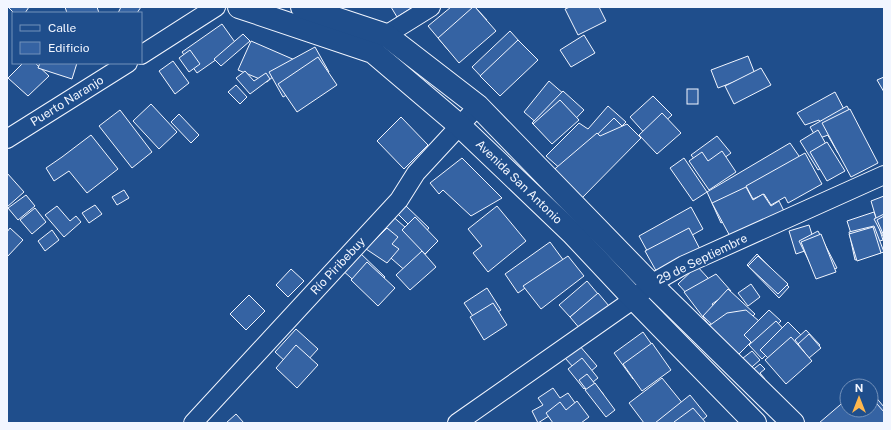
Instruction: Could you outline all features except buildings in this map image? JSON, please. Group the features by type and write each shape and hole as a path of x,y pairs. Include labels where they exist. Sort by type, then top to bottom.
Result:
{"main road":[{"name":"Avenida San Antonio","path":"239,7 374,52 460,126 572,233 755,423"},
{"name":"Avenida San Antonio","path":"302,7 386,35 478,106 651,284 793,423"}],"street":[{"path":"142,54 216,7"},
{"path":"386,35 431,7"},
{"name":"Puerto Naranjo","path":"7,139 126,64"},
{"name":"Río Piribebuy","path":"193,423 399,200 416,173 478,106"},
{"name":"29 de Septiembre","path":"457,423 634,299 651,284 684,265 884,175"}]}
